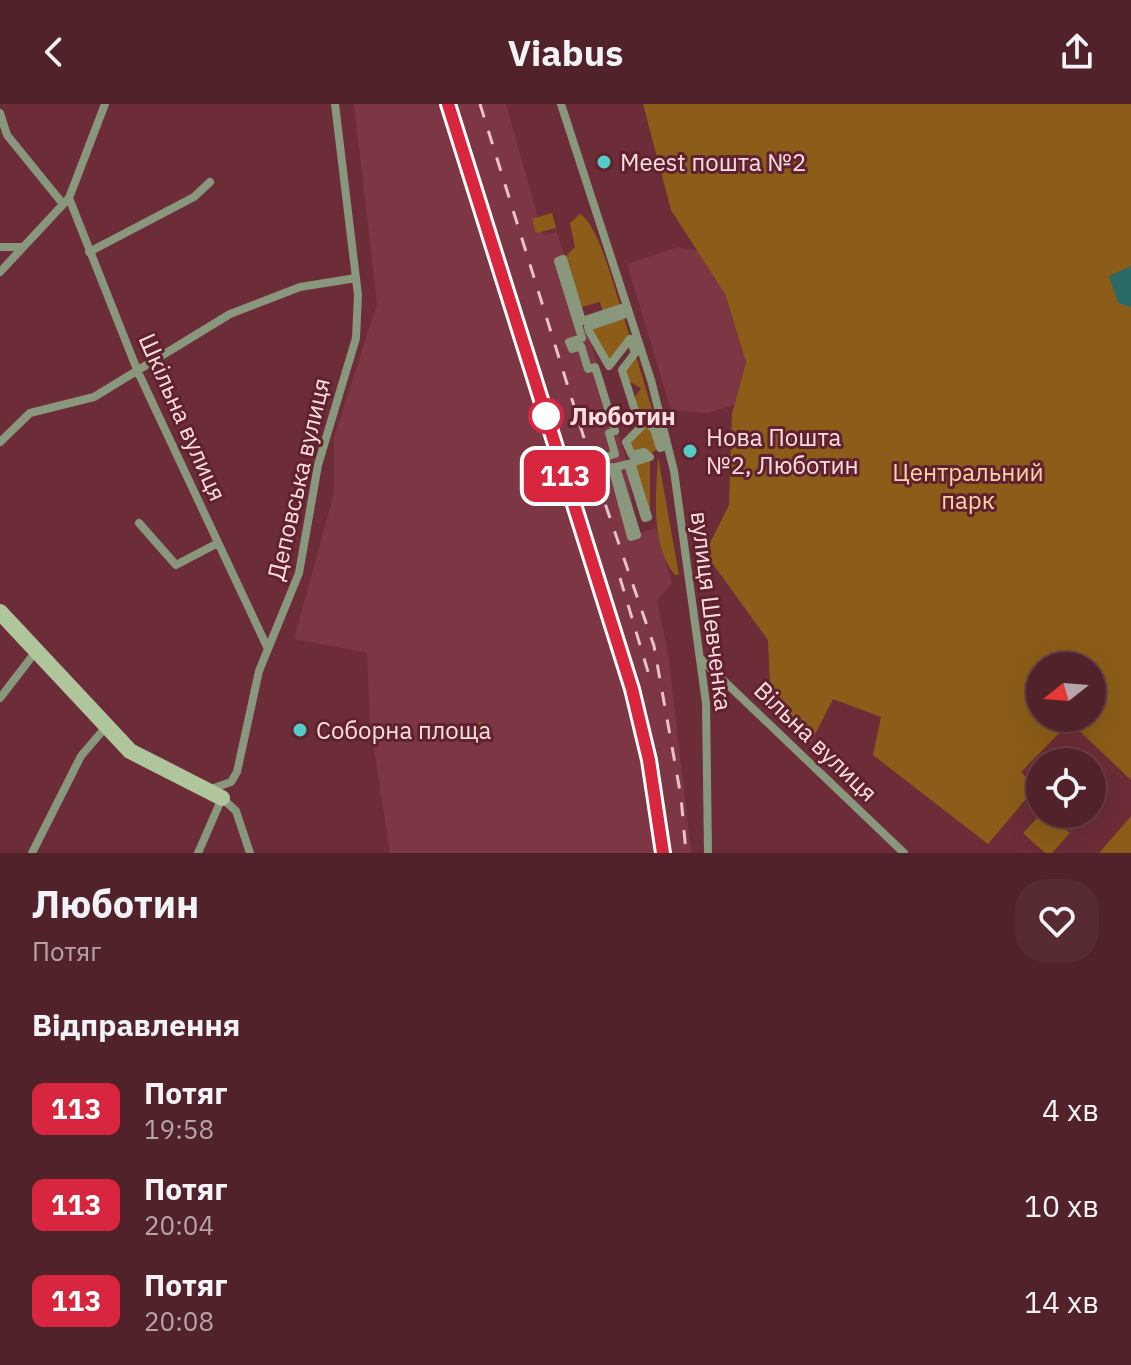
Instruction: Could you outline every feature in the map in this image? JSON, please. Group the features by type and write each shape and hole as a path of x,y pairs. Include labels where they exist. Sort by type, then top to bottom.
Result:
{"street":[{"path":"0,272 66,201 105,104"},
{"name":"Деповська вулиця","path":"215,794 237,772 259,671 299,573 318,465 356,338 356,278 335,104"},
{"name":"вулиця Шевченка","path":"561,104 666,429 706,703 708,853"},
{"name":"Шкільна вулиця","path":"0,113 7,135 66,201 138,372 268,649"},
{"path":"89,252 194,197 210,182"},
{"path":"0,247 23,247"},
{"path":"563,259 582,321 621,308 623,315 588,327 607,365 613,365 630,339 635,353 622,370 636,414 655,419 663,447 660,448 654,429 646,422 626,442 632,455 642,452 650,457 631,463 648,517 645,518 628,464 616,467 637,535 631,537 612,467 605,470 602,458 615,454 609,433 615,431 595,367 588,369 581,346 572,349 569,342 582,338 558,261 563,259"},
{"path":"0,442 30,413 94,397 230,314 300,287 356,278"},
{"path":"139,523 176,565 218,543"},
{"path":"0,612 38,649 105,728 146,762 215,794 236,811 250,853"},
{"path":"0,698 38,649"},
{"name":"Вільна вулиця","path":"700,658 904,853"},
{"path":"32,853 81,756 105,728"},
{"path":"198,853 215,794"}],"shaded area":[{"path":"354,104 506,104 543,235 557,232 627,462 636,534 656,528 672,583 657,600 669,659 691,853 390,853 370,723 367,653 294,639 334,493 334,438 377,304"},
{"path":"678,247 711,253 746,362 734,405 708,413 671,410 627,264"}],"green space":[{"name":"Центральний парк","path":"643,104 1131,104 1131,780 1106,756 1106,748 1097,748 1081,732 1106,732 1106,652 1026,652 1026,732 1060,732 1045,748 1026,748 1026,767 1021,772 1026,777 1026,799 988,844 873,755 881,717 833,699 811,742 771,705 768,640 705,553 729,505 732,414 746,362 725,294 671,210"},
{"path":"552,213 556,228 536,233 532,219"},
{"path":"580,214 587,220 599,243 621,308 604,315 600,302 578,308 563,259 575,247 570,223"},
{"path":"623,315 631,340 613,365 589,331"},
{"path":"635,353 655,419 636,414 634,399 641,388 630,382 622,370"},
{"path":"646,422 660,448 649,454 635,455 628,437"},
{"path":"650,457 650,516 631,463"},
{"path":"658,457 679,575 675,575 667,563 658,534"},
{"path":"477,722 485,722 490,731 488,738 477,740 472,735 472,727"},
{"path":"1131,816 1131,853 1099,853"},
{"path":"1028,828 1064,828 1070,833 1052,853 1045,853 1023,833"}],"water":[{"path":"1131,266 1131,307 1118,303 1109,276"}],"railway":[{"path":"448,104 632,689 649,760 663,853"},
{"path":"480,104 598,483 654,646 681,797 686,853"},
{"path":"620,578 652,685"}],"train":[{"name":"113","path":"448,104 632,689 649,760 663,853"}],"place":[{"name":"Meest пошта №2","path":"604,162"},
{"name":"Люботин","path":"546,416"},
{"name":"Нова Пошта №2, Люботин","path":"690,451"},
{"name":"Соборна площа","path":"300,730"}]}
